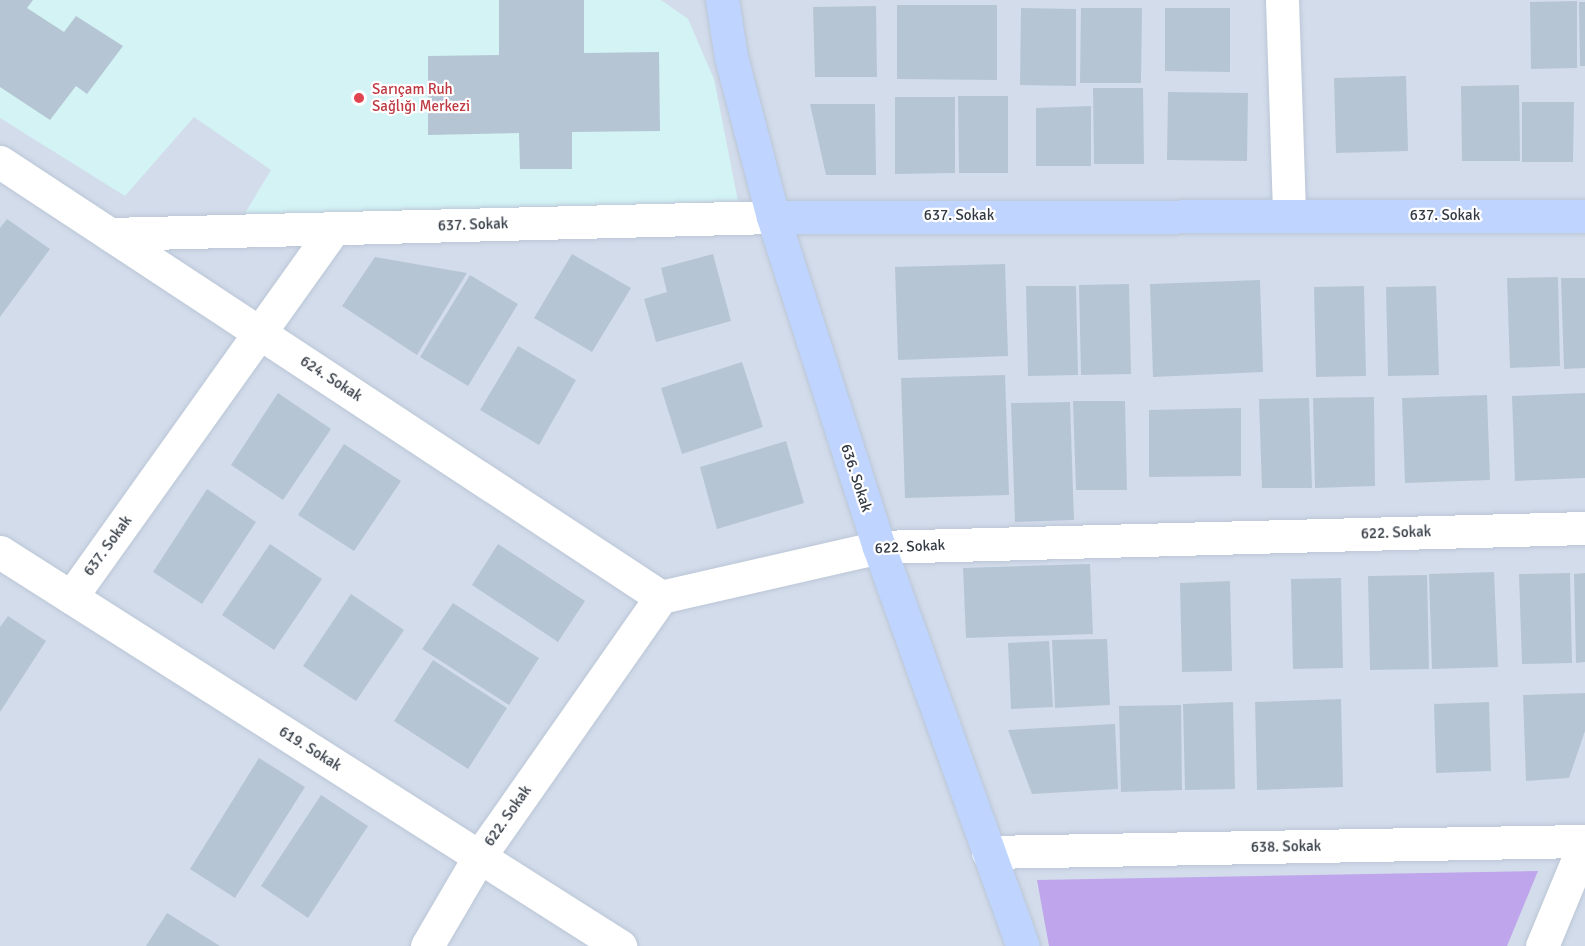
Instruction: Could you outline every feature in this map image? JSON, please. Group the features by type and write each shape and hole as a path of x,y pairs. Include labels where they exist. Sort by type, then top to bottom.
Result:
{"street":[{"name":"636. Sokak","path":"722,0 731,57 773,217 879,547 1023,946"},
{"path":"1282,0 1289,215"},
{"name":"624. Sokak","path":"0,162 662,597"},
{"name":"637. Sokak","path":"110,234 773,217 1585,216"},
{"name":"637. Sokak","path":"71,597 333,230"},
{"name":"622. Sokak","path":"428,946 479,857 662,597 879,547 1585,528"},
{"name":"619. Sokak","path":"0,552 620,946"},
{"path":"1542,946 1585,841"},
{"name":"638. Sokak","path":"988,852 1585,841"}],"shaded area":[{"path":"0,0 1585,0 1585,946 0,946"},
{"name":"Sarıçam Ruh Sağlığı Merkezi","path":"0,0 661,0 688,19 714,79 738,201 241,220 271,170 194,117 125,196 0,118"},
{"path":"1538,871 1507,946 1049,946 1037,880"}],"building":[{"path":"0,0 33,0 27,8 64,32 76,16 123,46 87,94 76,86 50,120 0,87"},
{"path":"499,0 584,0 584,53 659,52 660,131 572,132 572,169 520,169 519,133 428,135 428,56 499,55"},
{"path":"1577,1 1577,68 1531,69 1530,2"},
{"path":"1579,2 1585,2 1585,66 1580,66"},
{"path":"897,5 997,5 997,80 897,79"},
{"path":"876,6 877,77 815,77 813,7"},
{"path":"1021,8 1076,9 1076,86 1020,85"},
{"path":"1081,8 1142,8 1141,83 1080,83"},
{"path":"1165,8 1230,8 1230,72 1165,71"},
{"path":"1406,76 1408,151 1336,153 1334,78"},
{"path":"1519,85 1520,161 1462,161 1461,86"},
{"path":"1093,88 1143,88 1144,164 1094,164"},
{"path":"1168,92 1248,93 1247,161 1167,160"},
{"path":"958,96 1008,96 1008,173 959,173"},
{"path":"895,97 955,97 955,173 895,174"},
{"path":"1522,102 1574,102 1573,162 1522,162"},
{"path":"810,104 875,104 876,175 826,175"},
{"path":"1091,106 1091,166 1036,166 1036,108"},
{"path":"7,219 50,249 0,317 0,228"},
{"path":"572,254 631,288 592,352 534,318"},
{"path":"713,254 731,321 656,342 644,299 667,292 661,268"},
{"path":"375,257 467,273 417,355 342,306"},
{"path":"1005,264 1008,356 898,360 895,267"},
{"path":"470,275 518,304 468,386 420,357"},
{"path":"1558,277 1560,366 1510,368 1507,278"},
{"path":"1561,278 1585,278 1585,368 1564,369"},
{"path":"1260,280 1263,372 1153,377 1150,284"},
{"path":"1129,284 1131,374 1081,375 1079,285"},
{"path":"1026,286 1076,286 1078,375 1028,376"},
{"path":"1364,286 1366,376 1316,377 1314,287"},
{"path":"1436,286 1439,375 1388,376 1386,287"},
{"path":"518,346 576,380 539,445 480,410"},
{"path":"742,362 763,427 682,454 661,388"},
{"path":"1005,375 1009,495 905,498 901,378"},
{"path":"278,393 331,429 283,500 231,465"},
{"path":"1585,393 1585,478 1515,481 1512,396"},
{"path":"1487,395 1490,480 1405,483 1402,398"},
{"path":"1374,397 1375,486 1315,488 1313,398"},
{"path":"1309,398 1312,488 1262,488 1259,399"},
{"path":"1073,401 1125,401 1127,490 1076,490"},
{"path":"1070,402 1074,520 1015,522 1011,403"},
{"path":"1241,408 1241,476 1149,477 1149,410"},
{"path":"786,441 804,503 717,529 700,467"},
{"path":"344,444 401,481 354,551 298,515"},
{"path":"207,489 256,522 202,604 153,572"},
{"path":"270,544 322,579 274,650 222,615"},
{"path":"498,544 585,601 558,642 472,585"},
{"path":"1090,564 1093,634 966,638 963,568"},
{"path":"1494,572 1498,667 1432,669 1429,574"},
{"path":"1570,573 1572,663 1522,664 1519,574"},
{"path":"1585,573 1585,662 1576,663 1574,574"},
{"path":"1427,575 1429,669 1370,670 1368,576"},
{"path":"1341,578 1343,668 1293,669 1291,579"},
{"path":"1230,581 1232,671 1182,672 1180,583"},
{"path":"351,594 404,630 356,701 303,666"},
{"path":"453,603 539,658 509,705 422,649"},
{"path":"8,616 46,641 0,712 0,627"},
{"path":"1107,639 1110,705 1055,708 1052,640"},
{"path":"1049,641 1053,707 1011,709 1008,643"},
{"path":"433,660 507,708 468,769 394,721"},
{"path":"1585,693 1585,731 1569,778 1526,781 1523,695"},
{"path":"1341,699 1343,787 1257,790 1255,702"},
{"path":"1233,702 1235,789 1185,790 1183,704"},
{"path":"1489,702 1491,771 1436,773 1434,704"},
{"path":"1181,705 1182,790 1121,792 1119,706"},
{"path":"1115,724 1118,789 1032,794 1008,730"},
{"path":"259,758 305,787 235,898 190,869"},
{"path":"321,795 368,826 308,918 261,886"},
{"path":"167,913 220,946 146,946"}],"place":[{"name":"Sarıçam Ruh Sağlığı Merkezi","path":"359,98"}]}
